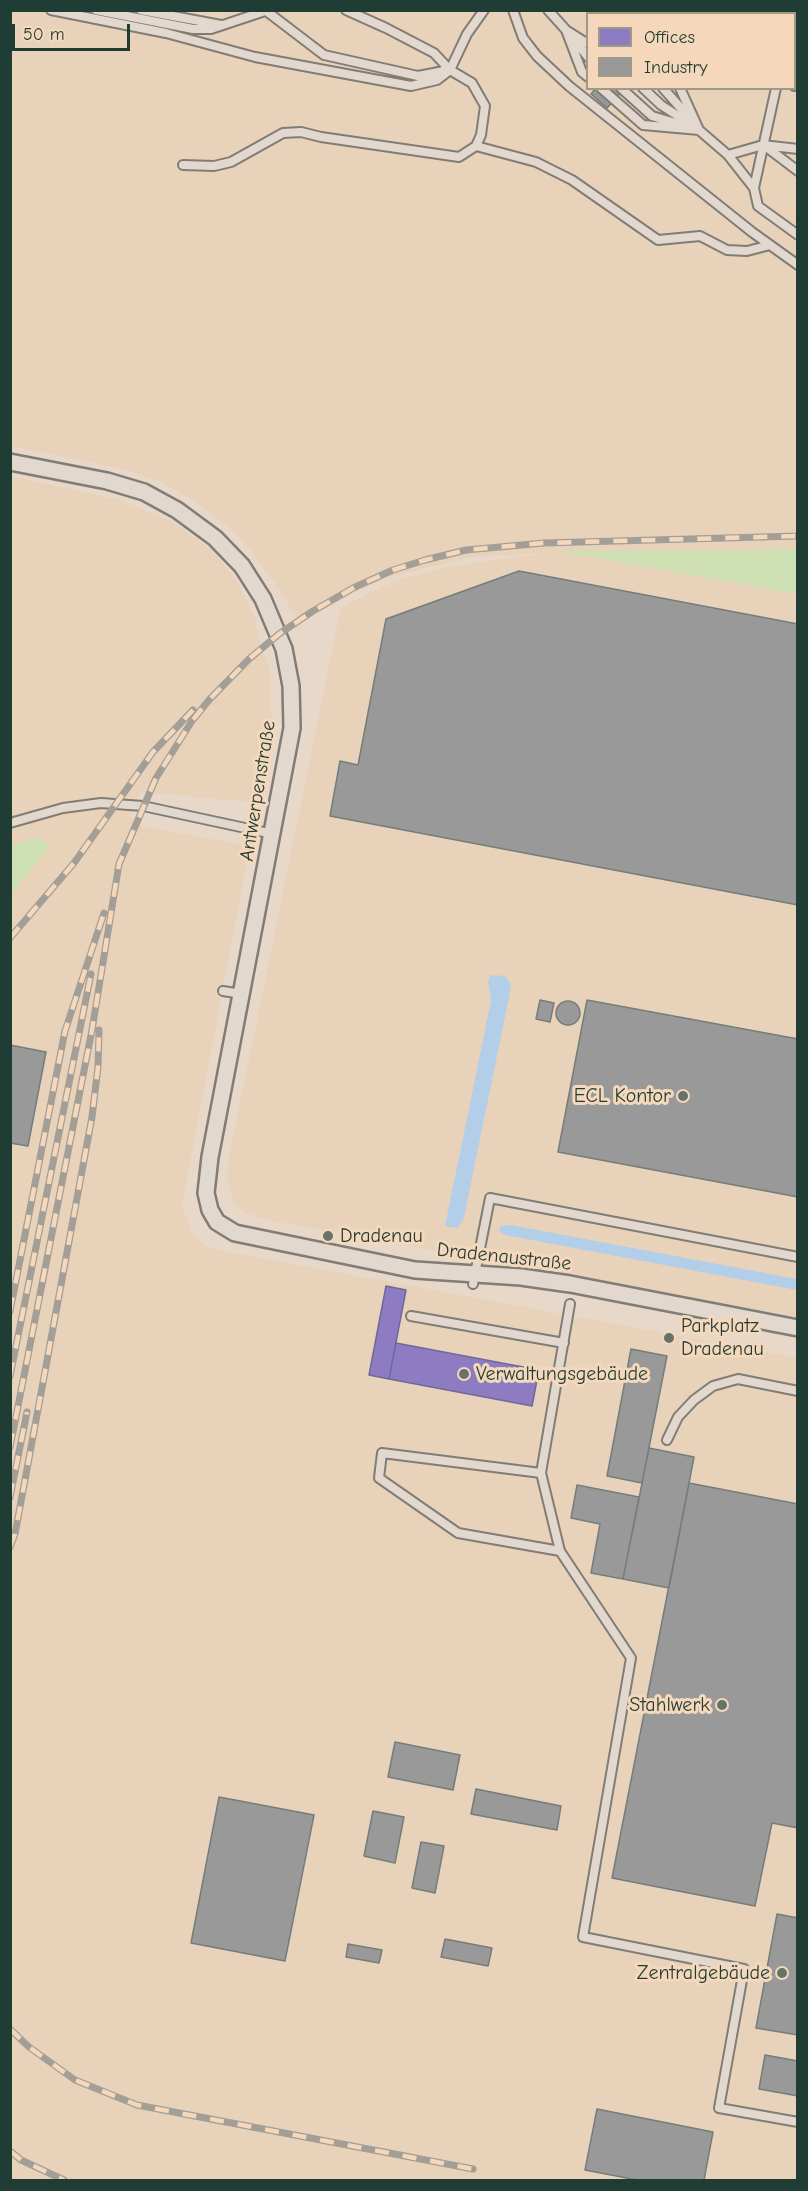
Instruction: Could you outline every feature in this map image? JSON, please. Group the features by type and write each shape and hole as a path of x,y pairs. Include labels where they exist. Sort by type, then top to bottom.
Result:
{"street":[{"name":"Antwerpenstraße","path":"10,462 108,481 144,492 177,510 215,538 242,566 263,599 284,649 291,686 292,728 207,1182 208,1203 212,1216"},
{"name":"Dradenaustraße","path":"212,1216 226,1229 256,1238 415,1270 474,1279 570,1284 798,1328"}],"lane":[{"path":"51,10 166,33 255,57 411,86 437,80 450,70 467,34 484,10"},
{"path":"96,10 193,29 211,28 266,11 324,55 418,76 450,70"},
{"path":"141,10 223,25"},
{"path":"183,165 214,166 231,162 283,133 302,132 321,137 459,157 476,146 482,135 485,106 472,83 450,70 434,53 386,27 346,10"},
{"path":"513,10 523,38 537,56 569,86 798,265"},
{"path":"549,10 586,55"},
{"path":"566,30 586,35"},
{"path":"566,30 586,43"},
{"path":"566,30 582,72 586,75"},
{"path":"603,90 643,125 699,130"},
{"path":"623,90 652,116 699,130"},
{"path":"645,90 661,105 699,130 728,155 754,188"},
{"path":"665,90 699,130"},
{"path":"681,90 699,130"},
{"path":"776,90 754,188 758,206 798,236"},
{"path":"728,155 764,145 798,149"},
{"path":"764,145 798,171"},
{"path":"476,146 536,162 572,180 658,240 700,237 727,250 747,251 770,245"},
{"path":"10,823 63,808 101,803 143,806 273,834"},
{"path":"223,991 242,994"},
{"path":"474,1279 490,1198 798,1257"},
{"path":"570,1304 540,1473 560,1551 631,1658 583,1937 744,1969 719,2108 798,2122"},
{"path":"411,1316 564,1343"},
{"path":"667,1440 678,1417 694,1400 713,1386 738,1379 798,1391"},
{"path":"540,1473 382,1453 379,1478 458,1533 560,1551"}],"shaded area":[{"path":"10,11 797,11 797,549 562,552 797,594 797,1317 262,1219 246,1213 235,1205 227,1180 228,1162 341,607 396,581 441,568 545,553 471,557 390,577 353,593 300,623 277,586 241,538 193,500 163,483 128,470 11,446"},
{"path":"11,476 121,500 175,523 212,550 237,581 255,618 259,639 270,670 272,743 260,803 141,792 130,816 141,826 250,846 182,1205 193,1234 208,1248 798,1358 797,2180 11,2180"}],"green space":[{"path":"797,549 797,594 557,551"},
{"path":"39,837 50,847 11,894 11,846"}],"water":[{"path":"491,975 505,976 511,985 508,1002 464,1217 458,1228 445,1226 491,1001 488,981"},
{"path":"511,1225 797,1279 797,1290 505,1235 499,1231 501,1226"}],"building: Offices":[{"path":"386,1286 406,1290 389,1379 369,1375"},
{"name":"Verwaltungsgebäude","path":"396,1343 539,1370 532,1406 389,1379"}],"building: Industry":[{"path":"594,90 623,90 607,108 591,94"},
{"path":"519,571 798,624 798,905 330,816 340,761 358,765 386,619"},
{"path":"540,1000 554,1003 550,1022 536,1019"},
{"name":"ECL Kontor","path":"587,1000 798,1039 798,1197 558,1152"},
{"path":"568,1001 573,1002 579,1008 579,1018 573,1024 568,1025 563,1024 557,1018 556,1013 557,1008 563,1002"},
{"path":"10,1045 46,1052 28,1146 10,1143"},
{"path":"631,1349 667,1356 642,1483 607,1476"},
{"path":"649,1448 694,1457 669,1588 623,1579"},
{"name":"Stahlwerk","path":"689,1483 798,1504 798,1828 772,1823 755,1906 612,1878"},
{"path":"577,1485 639,1497 623,1579 591,1573 600,1524 571,1518"},
{"path":"395,1742 460,1755 453,1790 388,1777"},
{"path":"476,1789 561,1806 557,1830 471,1814"},
{"path":"219,1797 314,1815 285,1961 191,1943"},
{"path":"373,1811 404,1817 395,1863 364,1856"},
{"path":"421,1842 444,1846 435,1893 412,1888"},
{"name":"Zentralgebäude","path":"777,1914 798,1918 798,2035 756,2028"},
{"path":"445,1939 492,1948 488,1966 441,1957"},
{"path":"348,1944 382,1950 379,1963 346,1957"},
{"path":"765,2055 798,2061 798,2096 759,2089"},
{"path":"597,2109 713,2132 704,2180 637,2180 585,2170"}],"railway":[{"path":"10,1447 92,1030 119,864 156,778 192,721 209,700 249,659 279,634 313,611 355,587 393,570 425,560 466,550 544,543 798,536"},
{"path":"10,938 74,863 153,752 193,710"},
{"path":"10,1311 65,1031 104,913"},
{"path":"10,1376 91,974"},
{"path":"10,1547 15,1534 92,1117 98,1067 99,1030"},
{"path":"10,1497 27,1412"},
{"path":"10,2029 29,2047 75,2080 137,2105 473,2169"},
{"path":"10,2151 21,2160 64,2180"}],"place":[{"name":"ECL Kontor","path":"683,1096"},
{"name":"Dradenau","path":"328,1236"},
{"name":"Parkplatz Dradenau","path":"669,1338"},
{"name":"Verwaltungsgebäude","path":"464,1374"},
{"name":"Stahlwerk","path":"722,1705"},
{"name":"Zentralgebäude","path":"782,1973"}]}
